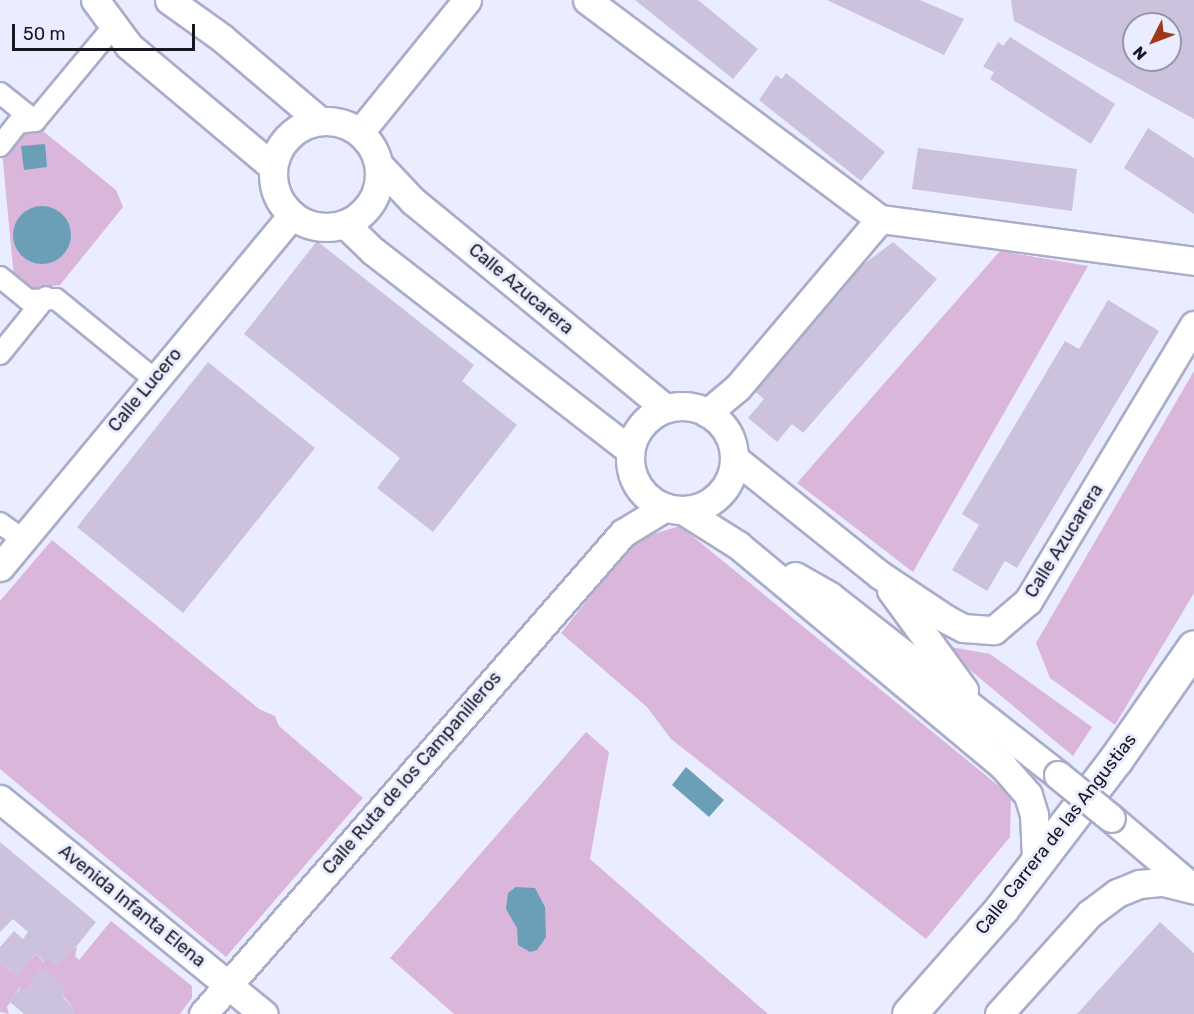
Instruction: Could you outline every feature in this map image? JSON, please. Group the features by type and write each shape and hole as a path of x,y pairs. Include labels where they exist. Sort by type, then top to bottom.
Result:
{"main road":[{"name":"Calle Carrera de las Angustias","path":"909,1014 1002,908 1036,859 1116,759 1194,647"}],"street":[{"path":"95,0 129,46 273,167"},
{"path":"169,0 222,38 320,121"},
{"path":"360,132 467,0"},
{"path":"587,0 880,219 1194,261"},
{"path":"0,146 18,123 35,121 114,26"},
{"path":"0,93 35,121"},
{"path":"320,121 341,123 360,132 373,147 380,166 379,184 372,202 360,216 345,224 311,225 292,215 279,198 273,167 281,144 298,128 320,121"},
{"name":"Calle Azucarera","path":"380,166 413,201 665,408"},
{"name":"Calle Lucero","path":"0,567 153,378 292,215"},
{"path":"707,412 738,387 880,219"},
{"path":"345,224 373,251 630,450"},
{"path":"0,277 28,300 46,297 56,299 153,378"},
{"path":"0,354 46,297"},
{"name":"Calle Azucarera","path":"731,446 880,575 963,628 994,630 1028,601 1194,325"},
{"path":"674,509 716,498 732,473 731,446 738,387"},
{"path":"731,446 707,412 679,406 665,408 642,425 630,450 631,471 640,490 830,596 983,714 1111,818 1194,890"},
{"name":"Calle Ruta de los Campanilleros","path":"203,1014 623,533 640,490"},
{"name":"Calle Ruta de los Campanilleros","path":"623,533 674,509"},
{"path":"0,523 22,539"},
{"path":"738,545 1003,766 1028,795 1034,815 1036,859"},
{"path":"880,575 983,714"},
{"name":"Avenida Infanta Elena","path":"0,799 264,1014"},
{"path":"999,1014 1089,914 1118,893 1139,884 1163,882 1194,890"}],"shaded area":[{"path":"43,131 116,190 123,207 60,285 28,290 14,278 2,151 17,132"},
{"path":"1000,251 1088,266 913,572 797,483"},
{"path":"1194,371 1194,593 1115,725 1050,678 1036,643"},
{"path":"680,526 1011,796 1010,837 926,939 671,739 647,707 561,633 636,539"},
{"path":"52,540 259,709 275,716 279,726 363,798 226,957 0,769 0,601"},
{"path":"940,645 990,654 1092,727 1073,756"},
{"path":"586,732 609,752 590,859 768,1014 454,1014 390,958"},
{"path":"111,921 192,986 192,998 180,1014 72,1014 75,1010 41,969 26,992 20,987 7,1007 9,1014 0,1012 0,963 16,975 36,954 43,962 49,958 56,964 77,947 75,956 79,960"}],"water":[{"path":"45,144 47,167 24,170 21,146"},
{"path":"42,206 53,208 66,219 71,235 69,246 58,259 42,264 31,262 18,251 13,235 15,224 26,211"},
{"path":"686,767 724,800 709,817 672,785"},
{"path":"516,887 535,888 545,907 546,937 537,950 530,952 518,945 517,928 506,909 508,893"}],"building":[{"path":"635,0 698,0 758,49 733,79"},
{"path":"827,0 920,0 964,19 944,55"},
{"path":"1011,0 1194,0 1194,119 1014,21"},
{"path":"1010,37 1115,104 1091,144 990,79 994,72 983,67 998,42 1003,46"},
{"path":"786,73 885,152 861,181 759,100 776,75 782,79"},
{"path":"1148,128 1194,158 1194,214 1124,168"},
{"path":"918,148 1077,169 1072,211 912,189"},
{"path":"317,241 474,365 462,381 517,425 433,532 377,488 400,458 244,334"},
{"path":"893,242 937,279 803,433 792,424 777,442 748,418 764,399 750,387 843,280"},
{"path":"1108,300 1159,331 1017,568 1005,561 987,591 952,570 979,525 962,514 1065,341 1079,349"},
{"path":"208,362 315,448 183,613 77,527"},
{"path":"0,842 96,922 72,952 56,964 49,958 44,962 36,954 16,975 0,963 0,947 14,931 23,939 28,932 13,919 0,932"},
{"path":"1160,922 1194,953 1194,1014 1077,1014"},
{"path":"41,968 67,989 63,997 75,1010 72,1014 24,1014 10,1002 21,987 26,992"}]}
